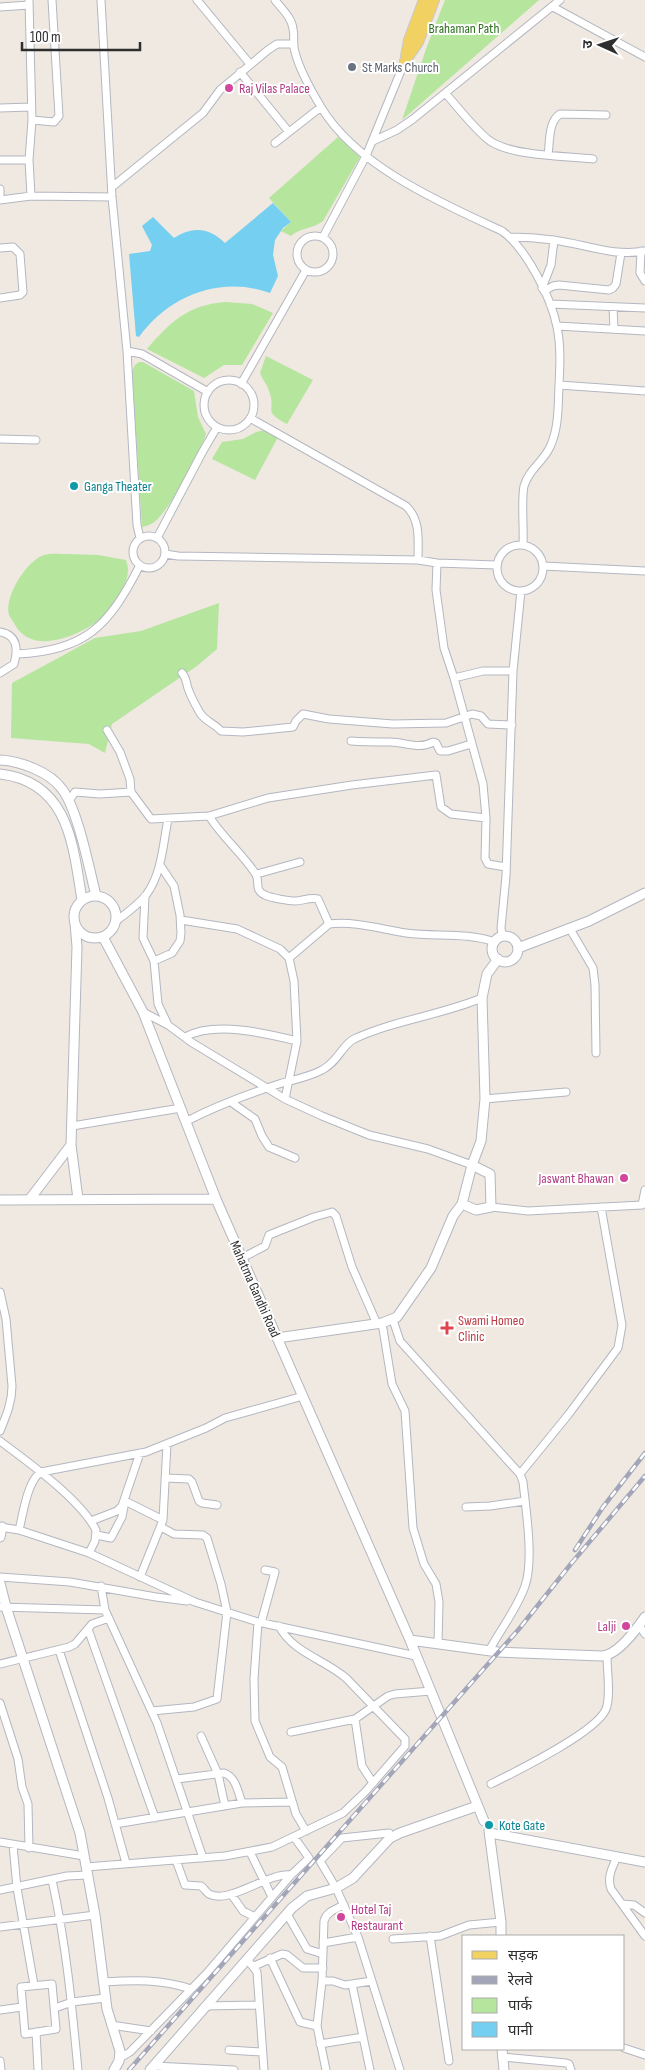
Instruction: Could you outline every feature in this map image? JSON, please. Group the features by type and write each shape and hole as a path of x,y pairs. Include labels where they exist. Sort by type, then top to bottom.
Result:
{"main road":[{"path":"405,61 409,40 424,0"},
{"path":"405,61 418,42 434,0"}],"street":[{"path":"32,120 54,122 59,116 52,0"},
{"path":"101,0 112,197 128,351 140,538"},
{"path":"197,0 250,64"},
{"path":"275,0 293,27 294,44 299,62 321,107 348,141 366,156 408,184 442,204 502,231 510,237 522,252 550,304 557,326 560,356 557,422 550,447 533,468 524,487 523,545"},
{"path":"373,141 397,130 560,0"},
{"path":"0,7 29,3 32,120 29,160 31,196"},
{"path":"553,7 645,58"},
{"path":"112,187 203,113 220,90 250,64 277,44 294,44"},
{"path":"323,237 373,141 405,61"},
{"path":"240,72 290,132"},
{"path":"445,93 488,139 498,145 505,148 548,155 592,159"},
{"path":"0,108 31,107"},
{"path":"275,143 321,107"},
{"path":"548,155 555,117 560,114 606,115"},
{"path":"0,160 29,160"},
{"path":"0,189 0,200 31,196 112,197"},
{"path":"310,236 323,237 332,248 331,262 320,271 306,270 297,258 299,244 310,236"},
{"path":"510,237 554,240 621,253 643,251 640,273 645,281"},
{"path":"543,290 551,265 554,240"},
{"path":"0,248 13,247 20,254 24,286 23,292 20,294 0,298"},
{"path":"543,290 559,285 609,290 616,284 621,253"},
{"path":"241,384 306,270"},
{"path":"550,304 645,308"},
{"path":"614,307 614,330"},
{"path":"557,326 645,331"},
{"path":"128,351 142,354 208,392"},
{"path":"225,381 241,384 249,390 253,399 254,409 250,418 244,425 235,430 217,427 209,421 205,412 204,401 208,392 217,383 225,381"},
{"path":"559,386 645,391"},
{"path":"250,418 406,506 417,523 418,560"},
{"path":"157,538 217,427"},
{"path":"0,439 36,440"},
{"path":"147,536 157,538 164,546 165,554 159,565 153,568 139,567 133,557 134,544 140,538 147,536"},
{"path":"523,545 537,552 543,566 541,577 535,585 521,591 511,589 503,584 498,575 497,565 500,555 508,548 523,545"},
{"path":"165,554 418,560 437,563 497,565"},
{"path":"437,563 436,590 441,636 481,774 486,818 485,858 488,864 506,867"},
{"path":"543,566 645,571"},
{"path":"17,654 36,652 86,638 107,620 126,592 139,567"},
{"path":"502,935 513,671 521,591"},
{"path":"0,632 6,633 17,646 14,664 0,673"},
{"path":"454,678 483,671 513,671"},
{"path":"182,672 203,717 221,731 243,732 293,727 303,714 329,719 393,724 446,723 464,719 472,714 481,716 488,724 512,725"},
{"path":"107,730 120,752 130,779 132,792 151,819 168,820 209,816 268,798 436,775 441,807 451,814 486,818"},
{"path":"351,741 404,743 415,746 428,745 433,742 436,743 440,751 448,751 471,744"},
{"path":"0,760 34,769 52,779 62,788 70,800 96,896"},
{"path":"0,774 12,775 34,783 52,800 60,811 70,835 82,900"},
{"path":"70,800 75,792 100,794 132,792"},
{"path":"209,816 216,829 233,844 257,874 257,887 260,892 267,896 296,901 311,897 318,898 329,924"},
{"path":"168,820 160,865 145,896 143,938 154,961 158,1004 168,1025"},
{"path":"257,874 300,862"},
{"path":"154,961 172,954 180,941 181,920 174,886 160,865"},
{"path":"518,948 570,929 645,894"},
{"path":"75,923 80,932 88,937 103,937 112,930 116,921 116,910 110,902 96,896 82,900 76,908 75,923 77,947 71,1145 78,1199"},
{"path":"116,921 145,896"},
{"path":"181,920 237,929 280,948 289,958 294,980 297,1041 285,1099"},
{"path":"289,958 329,924 350,923 405,933 474,936 494,942"},
{"path":"570,929 593,968 596,985 596,1053"},
{"path":"502,935 511,937 516,941 518,948 514,959 503,962 494,954 492,948 494,942 502,935"},
{"name":"Mahatma Gandhi Road","path":"103,937 143,1012 216,1199 410,1640 484,1822"},
{"path":"277,1338 393,1320 401,1312 432,1268 453,1216 462,1204 472,1165 482,1141 485,1100 482,998 487,974 498,959"},
{"path":"187,1121 230,1102 322,1070 339,1057 346,1045 353,1039 398,1024 464,1006 482,998"},
{"path":"143,1012 168,1025 285,1099 369,1135 428,1149 472,1165 490,1174 491,1207"},
{"path":"185,1037 199,1030 248,1030 297,1041"},
{"path":"485,1100 566,1092"},
{"path":"230,1102 255,1119 269,1147 295,1158"},
{"path":"72,1126 181,1108"},
{"path":"29,1200 71,1145"},
{"path":"462,1204 476,1210 491,1207 528,1211 642,1205 645,1190"},
{"path":"0,1200 216,1199"},
{"path":"520,1474 568,1415 618,1348 622,1325 601,1207"},
{"path":"242,1258 265,1246 269,1235 314,1217 332,1212 336,1216 352,1267 380,1323 392,1384 405,1411 413,1528 424,1564 436,1584 439,1602 438,1644"},
{"path":"0,1292 8,1328 12,1367 12,1397 0,1431"},
{"path":"393,1320 400,1341 520,1474 525,1501 528,1573 525,1586 489,1651"},
{"path":"19,1530 30,1488 37,1474 41,1472 140,1453 206,1428 225,1418 302,1396"},
{"path":"1,1443 41,1472 91,1520 97,1535 89,1552"},
{"path":"140,1577 162,1524 167,1444"},
{"path":"97,1535 110,1538 122,1517 140,1453"},
{"path":"165,1478 189,1479 202,1504 217,1505"},
{"path":"91,1520 117,1511 125,1501"},
{"path":"125,1501 162,1524 174,1534 203,1535 207,1538 222,1584 226,1612 216,1699 194,1707 152,1711"},
{"path":"466,1508 525,1501"},
{"path":"0,1537 1,1527 19,1530 89,1552 195,1602 226,1612 260,1622 416,1656"},
{"path":"265,1570 274,1572 260,1622 254,1679 255,1721 270,1757 282,1767 296,1814 306,1832"},
{"path":"0,1577 70,1582 101,1586 156,1598 195,1602"},
{"path":"0,1583 3,1607 23,1658 76,1819 95,1915 105,1998 120,2058"},
{"path":"101,1586 105,1610 152,1711 203,1858"},
{"path":"3,1607 105,1610"},
{"path":"0,1664 59,1650 75,1644 92,1624 109,1618"},
{"path":"642,1621 645,1634"},
{"path":"491,1784 546,1757 601,1718 607,1703 607,1656 642,1621"},
{"path":"0,1890 17,1888 126,1863 203,1858 250,1852 272,1847 343,1813 373,1783 406,1742 339,1672 291,1643 279,1626"},
{"path":"88,1629 155,1818"},
{"path":"410,1640 489,1651 607,1656"},
{"path":"59,1650 116,1824 126,1863"},
{"path":"291,1732 355,1719 395,1694 431,1691"},
{"path":"0,1703 18,1759 22,1787 28,1804 29,1848"},
{"path":"355,1719 362,1766 373,1783"},
{"path":"201,1736 218,1774 225,1806"},
{"path":"177,1779 229,1774 234,1779 242,1803"},
{"path":"116,1824 242,1803 292,1802"},
{"path":"152,2068 287,1914 307,1896 336,1888 353,1878 390,1838 477,1806"},
{"path":"501,1935 489,1832 645,1862"},
{"path":"389,1833 342,1838 320,1861 336,1888 358,1936 400,2070"},
{"path":"114,2070 120,2058 130,2052 191,1989 291,1875 309,1858 294,1837"},
{"path":"1,1843 84,1856"},
{"path":"13,1845 22,1924 34,1985"},
{"path":"250,1852 272,1897"},
{"path":"617,1857 609,1882 645,1936"},
{"path":"176,1860 185,1885 200,1886 208,1894 215,1896 231,1894 280,1874 291,1875"},
{"path":"52,1880 60,1918 72,2002 78,2070"},
{"path":"231,1894 243,1911 255,1917"},
{"path":"622,1904 634,1905 645,1913"},
{"path":"326,2070 317,2026 322,1981 325,1916 344,1905"},
{"path":"287,1914 307,1949 323,1954"},
{"path":"0,1927 95,1915"},
{"path":"393,1939 450,1933 469,1925 500,1922"},
{"path":"323,1943 358,1936"},
{"path":"430,1936 449,2060"},
{"path":"254,1966 282,1954 287,1955 303,1968 322,1968"},
{"path":"270,1958 300,2022 317,2026"},
{"path":"247,1959 254,1966 258,1985 264,2070"},
{"path":"103,1982 152,1980 170,1982 191,1989"},
{"path":"322,1981 334,1981 341,1985 372,1981"},
{"path":"52,1984 56,2029 25,2034 22,2007 21,1987 52,1984"},
{"path":"352,1984 370,2070"},
{"path":"55,2008 72,2002 105,1998"},
{"path":"205,2006 258,2005"},
{"path":"0,2010 22,2007"},
{"path":"111,2025 151,2031"},
{"path":"36,2032 38,2070"},
{"path":"320,2044 363,2037"},
{"path":"625,2048 645,2055"},
{"path":"229,2050 262,2052"},
{"path":"504,2070 502,2053 566,2063 569,2064 571,2070"},
{"path":"0,2060 1,2070"},
{"path":"152,2068 234,2070"}],"green space":[{"name":"Brahaman Path","path":"445,0 539,0 402,120 426,49"},
{"path":"338,137 360,157 323,221 291,236 281,231 291,222 269,198"},
{"path":"225,302 252,304 273,313 242,365 224,365 204,378 147,349 181,316 200,307"},
{"path":"266,356 313,380 287,424 274,416 271,410 271,398 260,373"},
{"path":"139,362 143,362 194,391 198,417 206,434 191,468 167,507 153,523 142,527 132,371"},
{"path":"265,430 278,437 255,480 212,459 222,442 243,439 256,432"},
{"path":"46,554 98,555 126,560 128,567 127,579 106,613 87,628 70,636 55,640 33,640 20,632 9,615 8,608 18,580 30,564"},
{"path":"219,603 217,649 197,666 112,724 105,753 89,744 11,738 12,683 95,638 141,631"}],"water":[{"path":"273,203 291,222 283,228 275,240 273,255 278,276 270,293 252,288 233,286 197,292 165,310 151,322 139,337 136,336 129,254 150,251 152,245 142,226 153,217 174,238 187,231 200,230 213,234 225,243"}],"railway":[{"path":"575,1550 603,1507 645,1453"},
{"path":"129,2070 519,1629 645,1476"}],"place":[{"name":"St Marks Church","path":"352,67"},
{"name":"Raj Vilas Palace","path":"229,88"},
{"name":"Ganga Theater","path":"74,486"},
{"name":"Jaswant Bhawan","path":"624,1178"},
{"name":"Swami Homeo Clinic","path":"447,1328"},
{"name":"Lalji","path":"626,1626"},
{"name":"Kote Gate","path":"489,1825"},
{"name":"Hotel Taj Restaurant","path":"341,1917"}]}
